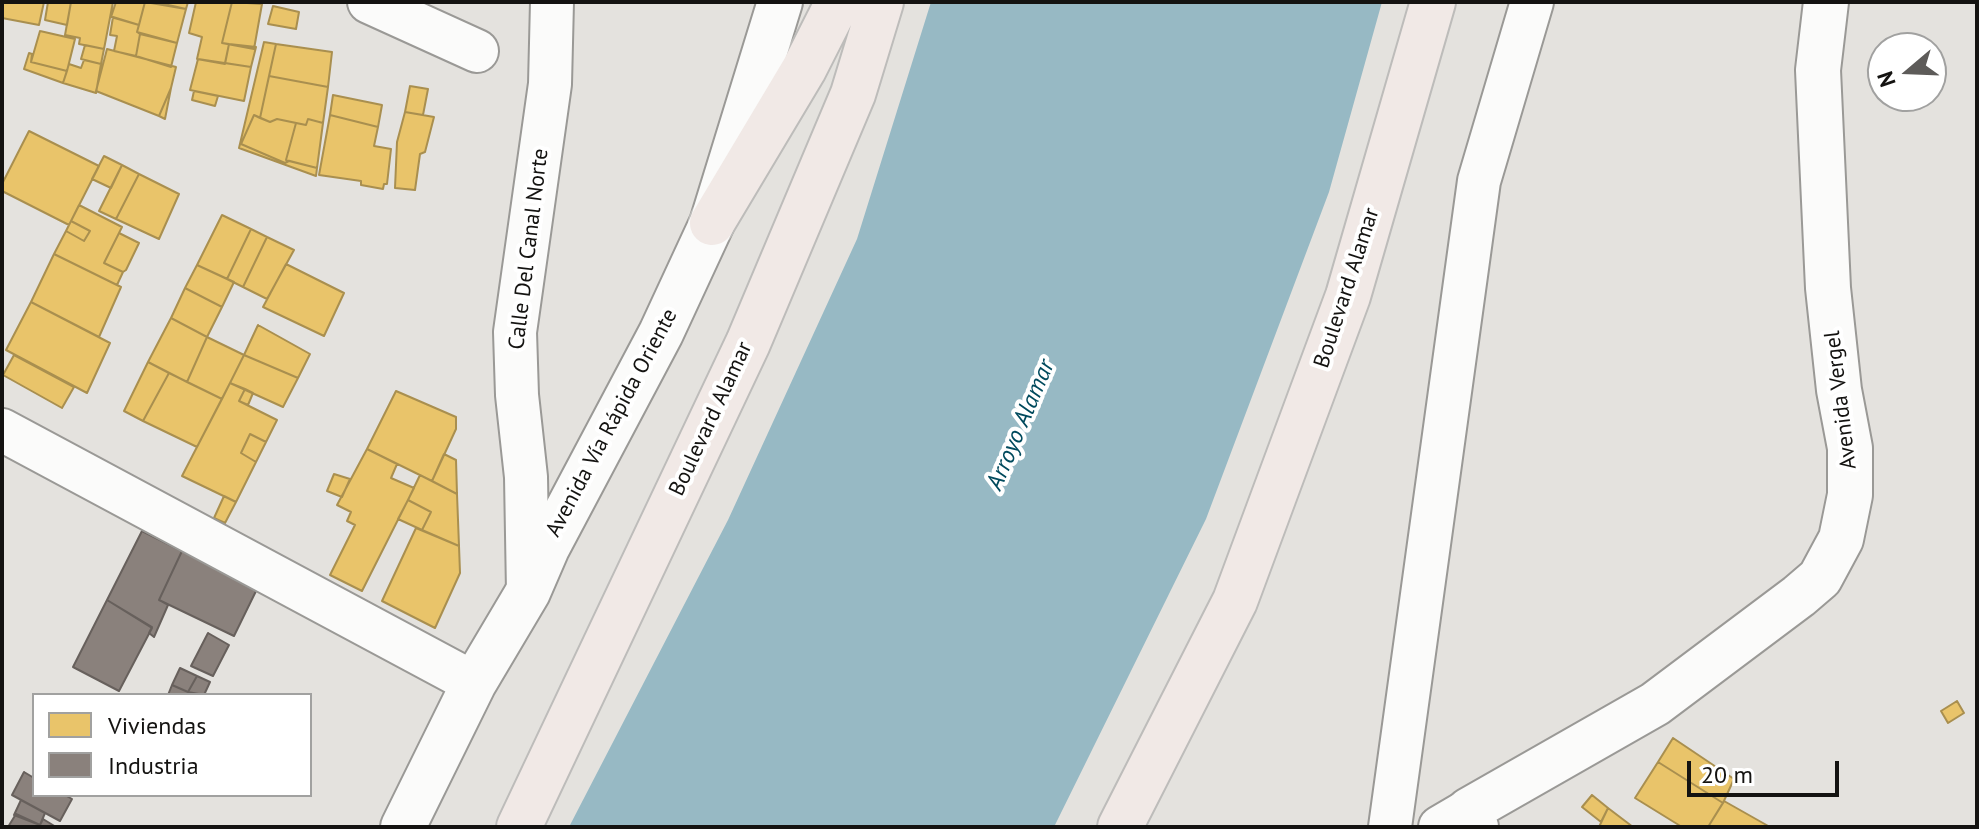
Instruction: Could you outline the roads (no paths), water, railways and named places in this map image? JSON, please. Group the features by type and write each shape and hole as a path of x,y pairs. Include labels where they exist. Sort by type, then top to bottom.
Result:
{"highway":[{"path":"712,223 804,69 838,2"},
{"name":"Boulevard Alamar","path":"519,827 748,343 853,94 881,2"},
{"name":"Boulevard Alamar","path":"1120,827 1235,601 1348,296 1433,2"}],"street":[{"path":"369,2 477,51"},
{"name":"Calle Del Canal Norte","path":"528,592 526,477 517,395 515,332 550,84 552,2"},
{"name":"Avenida Vía Rápida Oriente","path":"403,827 474,683 528,592 547,548 661,333 712,223 780,2"},
{"path":"1390,827 1479,181 1532,2"},
{"name":"Avenida Vergel","path":"1462,821 1655,704 1820,578 1841,539 1850,495 1850,448 1839,390 1828,288 1818,70 1826,2"},
{"path":"2,430 474,683"}],"water":[{"name":"Arroyo Alamar","path":"931,2 1382,2 1329,192 1206,519 1054,827 569,827 728,520 857,239"}]}
